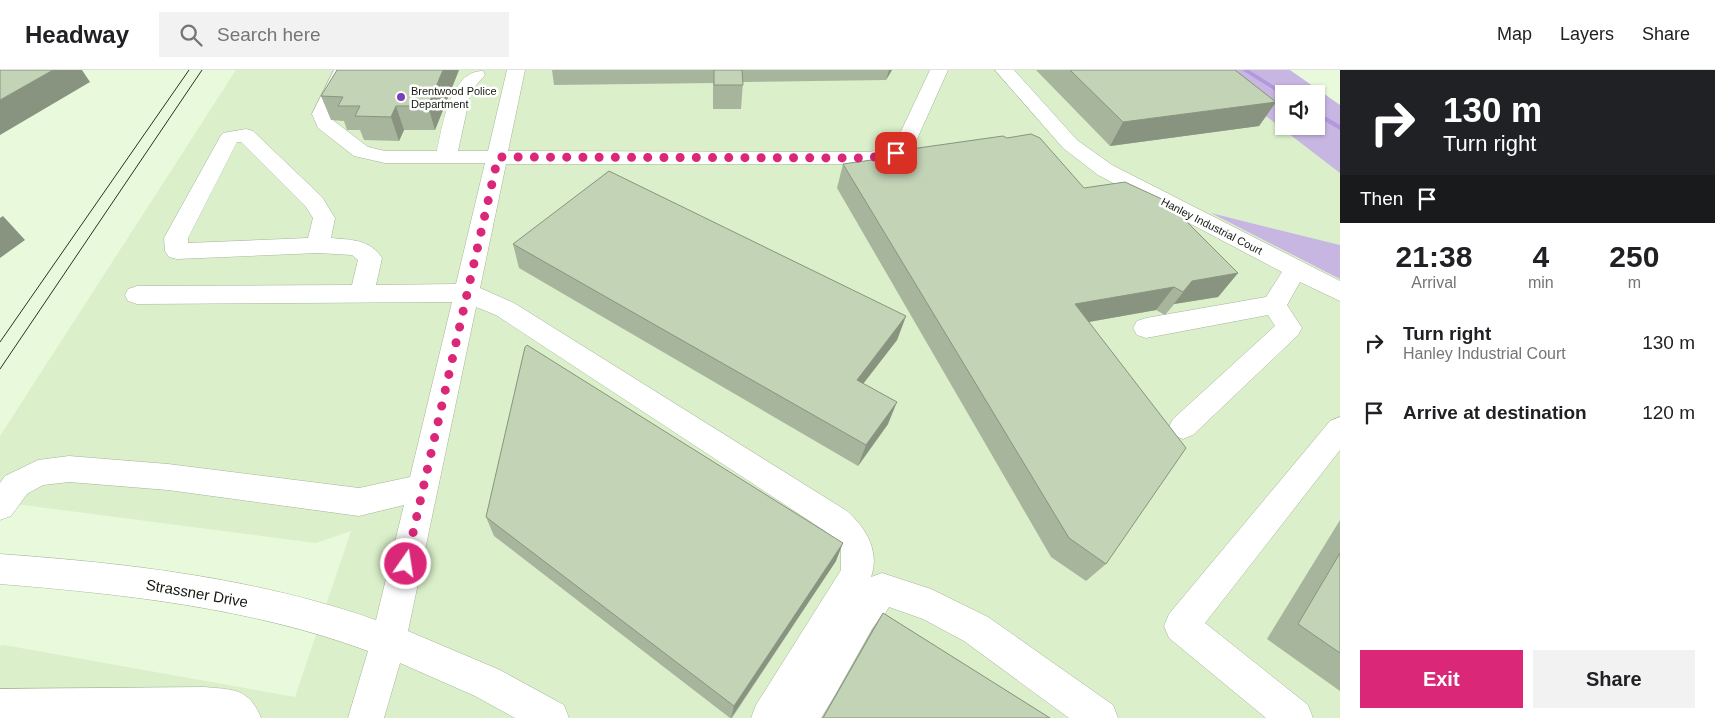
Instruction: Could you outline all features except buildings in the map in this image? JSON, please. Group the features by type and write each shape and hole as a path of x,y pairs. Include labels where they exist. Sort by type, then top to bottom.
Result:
{"street":[{"path":"343,70 322,114 325,124 361,152 385,157 869,158 885,156 903,148 940,70"},
{"name":"Hanley Industrial Court","path":"1004,70 1070,144 1105,170 1340,292"},
{"path":"366,718 389,640 498,157 496,73 462,89 446,156"},
{"path":"318,244 324,218 314,202 246,135 230,137 176,238 177,251 318,244 358,248 370,258 362,294"},
{"path":"1146,328 1274,305 1296,269"},
{"path":"137,296 468,293 505,309 836,521 848,532 859,551 856,575 769,718"},
{"path":"1183,427 1290,328 1274,305"},
{"path":"1295,718 1181,626 1340,429"},
{"path":"0,506 16,485 38,472 69,469 168,477 359,502 424,487"},
{"name":"Strassner Drive","path":"0,569 178,587 295,611 389,640"},
{"path":"800,718 882,589 931,606 976,629 1100,718"},
{"path":"389,640 467,672 551,718"},
{"path":"0,707 205,705 235,708 243,718"}],"shaded area":[{"path":"236,70 1220,70 1275,118 1275,135 1296,135 1340,168 1340,245 1214,214 1340,279 1340,718 0,718 0,646 4,645 295,697 351,531 316,543 0,502 0,436"},
{"path":"1206,70 1290,70 1311,85 1275,85 1275,123"},
{"path":"1325,94 1340,105 1340,173 1291,135 1325,135"},
{"path":"1211,213 1340,245 1340,279"}],"waterway":[{"path":"1245,70 1275,88"},
{"path":"1325,119 1340,128"}],"tram line":[{"path":"0,342 189,70"},
{"path":"0,369 202,70"}],"place":[{"name":"Brentwood Police Department","path":"401,97"}],"route":[{"path":"406,564 498,157 869,158 896,153"}]}
